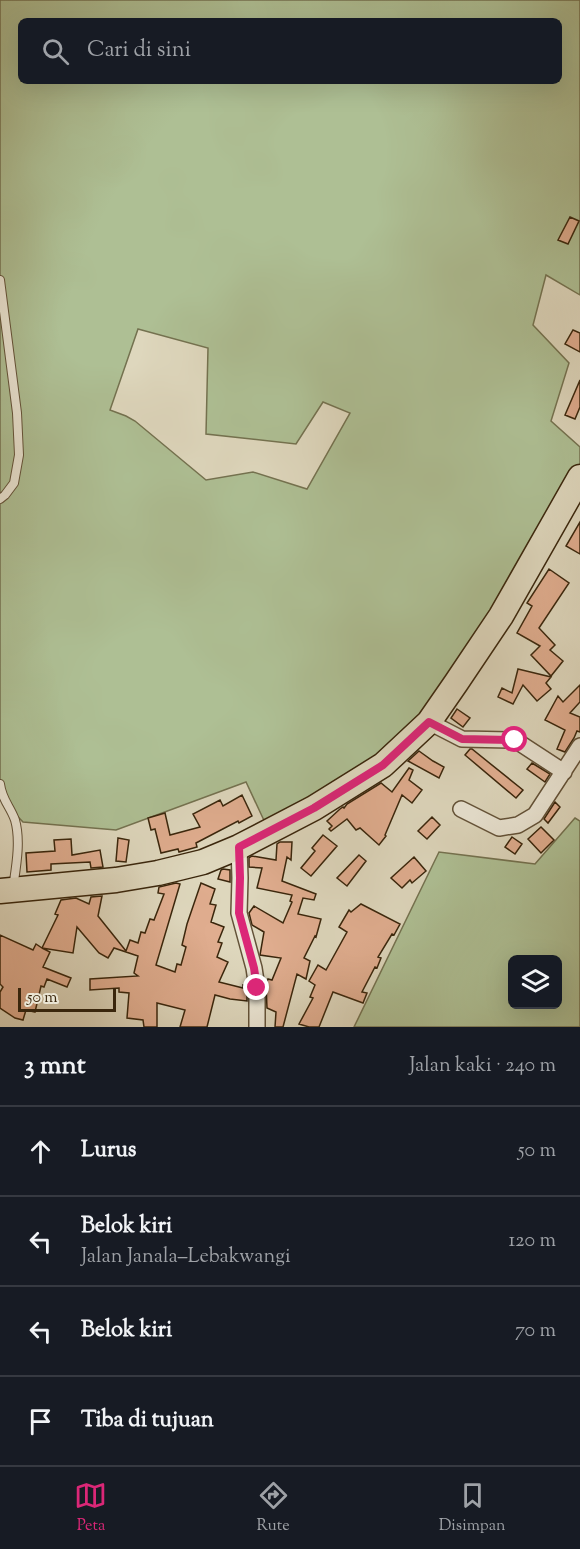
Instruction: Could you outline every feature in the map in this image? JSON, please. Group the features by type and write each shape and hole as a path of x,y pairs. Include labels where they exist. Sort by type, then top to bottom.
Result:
{"main road":[{"path":"6,890 116,880 203,862 239,847 314,808 383,765 429,722 501,616 580,477"}],"street":[{"path":"429,722 462,739 515,740 564,772"},
{"path":"461,809 498,828 518,825 535,815 580,746"},
{"path":"239,847 239,913 254,968 258,1027"}],"lane":[{"path":"0,280 17,413 19,455 14,483 0,499"},
{"path":"0,784 2,796 15,820 18,851 6,890"}],"green space":[{"path":"0,0 580,0 580,295 546,275 533,325 569,363 551,421 580,447 580,471 424,721 348,783 268,829 246,782 116,830 23,822 0,798","holes":["138,329 208,348 206,434 296,444 323,402 350,413 307,489 253,472 206,480 135,421 110,410"]},
{"path":"575,818 580,821 580,1027 354,1027 439,852 535,864"}],"building":[{"path":"570,217 579,221 568,244 558,240"},
{"path":"573,330 580,333 580,352 565,344"},
{"path":"580,380 580,407 575,419 565,415"},
{"path":"580,522 580,554 566,546"},
{"path":"549,569 569,583 539,628 555,645 550,650 563,661 551,676 531,655 540,646 517,633 532,606 527,603"},
{"path":"518,669 551,677 546,683 551,689 537,701 523,685 513,704 498,697 502,688 512,693"},
{"path":"580,685 580,702 570,713 580,717 580,732 577,731 565,752 557,749 565,730 545,720 558,696 563,702"},
{"path":"457,709 470,718 463,727 451,718"},
{"path":"470,749 523,790 516,798 465,755"},
{"path":"419,751 444,767 439,778 408,761"},
{"path":"532,763 550,774 545,782 527,769"},
{"path":"409,768 413,770 409,780 422,790 412,803 402,795 386,836 379,845 360,828 356,830 347,819 331,831 329,829 332,826 327,821 340,809 381,783 392,792"},
{"path":"242,795 252,816 196,843 197,847 179,852 178,849 161,853 155,829 151,830 148,818 165,813 170,835 200,827 193,814 220,800 223,806"},
{"path":"555,802 560,807 548,823 544,819"},
{"path":"432,817 440,825 427,839 418,831"},
{"path":"541,827 554,840 541,853 528,839"},
{"path":"323,835 337,846 311,876 301,868 315,851 312,848"},
{"path":"512,837 522,844 515,854 505,847"},
{"path":"118,838 129,840 126,862 116,861"},
{"path":"71,839 72,855 100,850 103,867 91,868 90,862 51,864 51,870 27,872 26,853 55,851 54,840"},
{"path":"292,842 291,860 287,857 282,881 316,894 314,900 303,898 298,914 321,919 316,937 304,958 310,961 306,979 297,974 283,1027 275,1027 276,1012 267,1008 266,985 268,979 272,980 281,958 260,955 264,932 252,925 249,913 254,906 283,923 292,902 290,901 292,895 257,888 262,868 249,867 249,858 252,856 276,860 277,844"},
{"path":"359,855 366,861 347,886 337,878"},
{"path":"414,857 426,871 412,883 410,880 402,888 391,878"},
{"path":"223,869 230,870 230,882 218,879"},
{"path":"176,883 180,884 156,965 175,972 177,964 181,965 186,947 182,945 187,924 201,883 215,889 210,904 216,905 211,922 224,927 218,942 222,943 217,957 228,962 219,982 243,988 243,985 247,986 247,1001 215,995 207,1027 180,1027 185,1010 157,1003 157,1027 144,1027 143,1020 127,1018 129,993 119,992 119,988 90,990 90,979 138,976 134,973 138,956 114,948 108,958 99,953 77,927 73,953 42,948 58,915 55,914 61,900 76,898 89,904 91,897 102,896 98,916 126,951 130,940 138,943 141,932 145,933 150,919 154,920 164,894 158,893 159,887"},
{"path":"361,904 400,924 378,957 381,958 377,968 375,967 362,992 367,993 363,1003 333,992 319,1027 299,1024 313,998 310,997 315,985 309,981 318,965 326,970 347,932 339,927 349,910 351,912"},
{"path":"0,935 33,950 36,944 50,952 43,967 71,978 67,987 47,979 44,987 41,986 35,1012 26,1010 23,1020 15,1018 0,1008 0,992 3,987 0,984"}],"route":[{"path":"257,988 239,913 239,847 314,808 383,765 429,722 462,739 515,740"}]}
